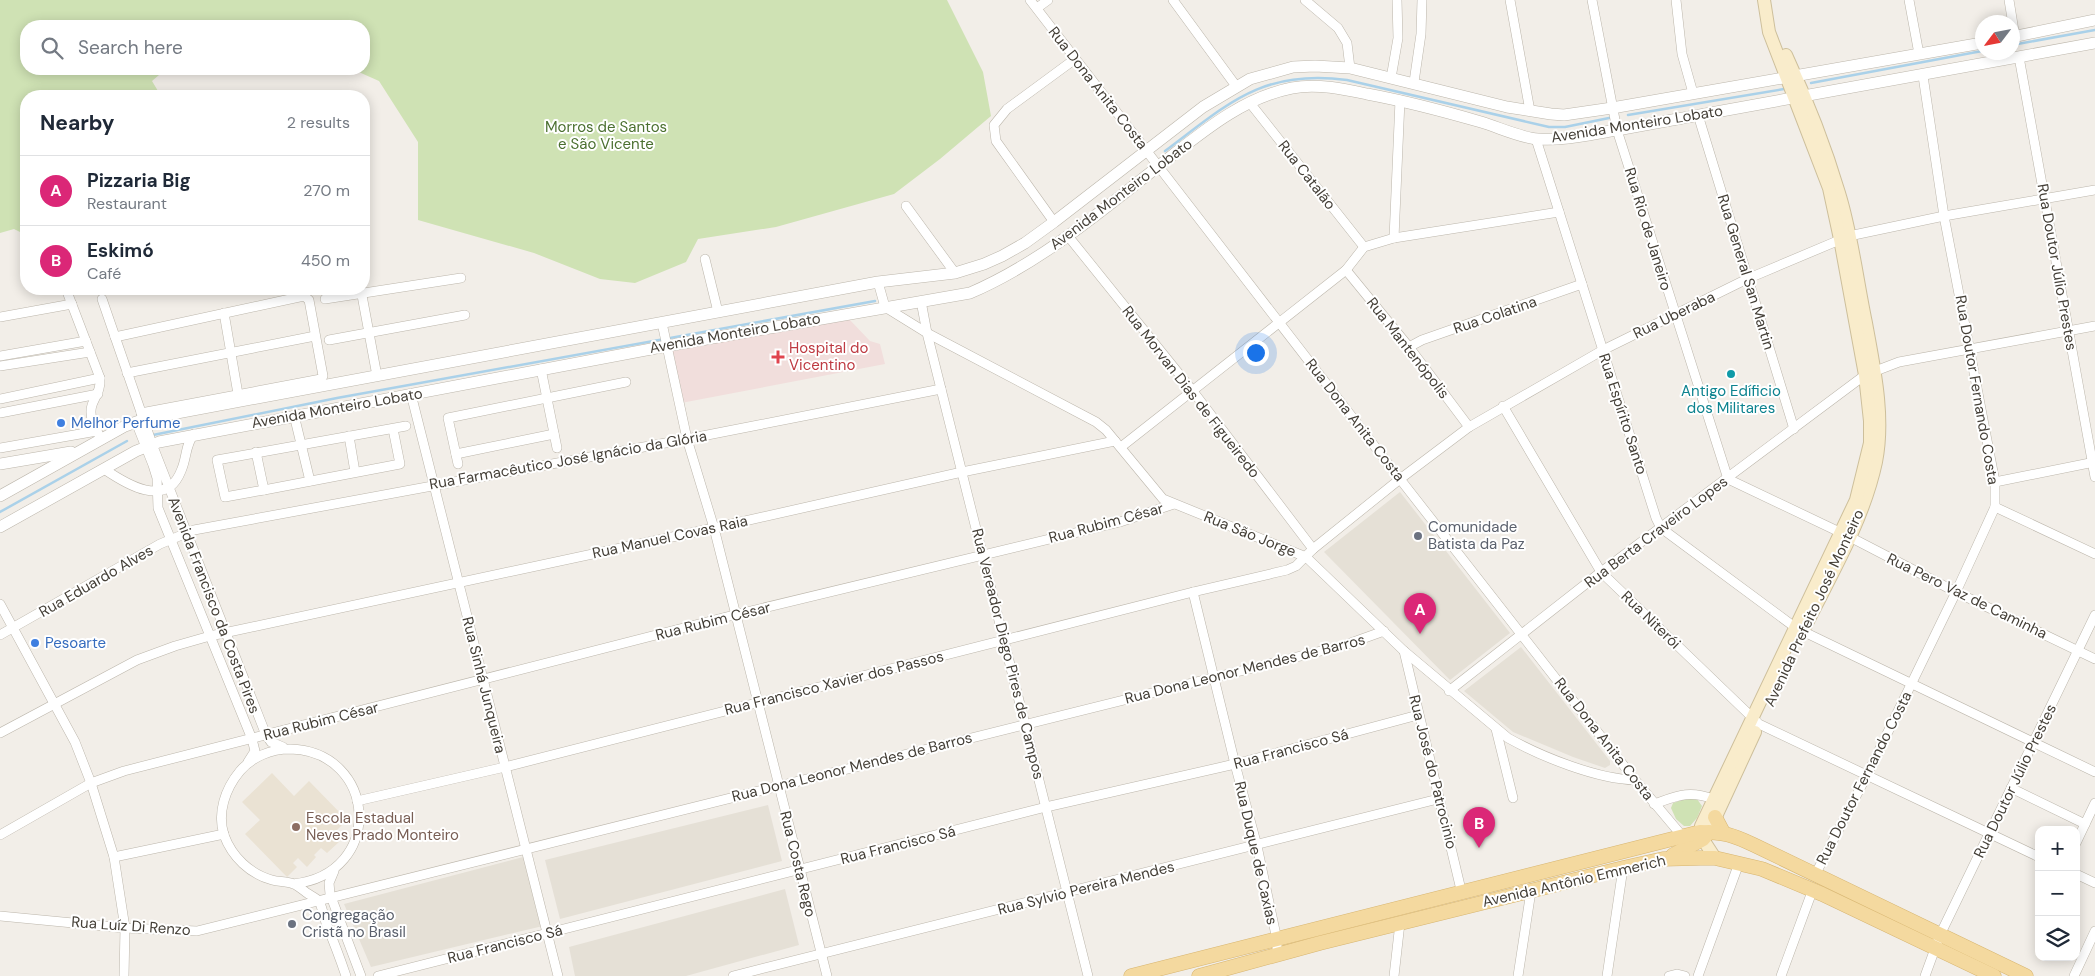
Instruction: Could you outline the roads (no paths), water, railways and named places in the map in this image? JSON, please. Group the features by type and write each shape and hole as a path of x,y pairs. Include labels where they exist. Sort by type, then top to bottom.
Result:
{"main road":[{"name":"Avenida Prefeito José Monteiro","path":"1710,816 1845,535 1865,499 1876,463 1879,442 1870,372 1845,237 1840,194 1795,86 1769,32 1764,0"},
{"name":"Avenida Prefeito José Monteiro","path":"1772,0 1778,32 1795,86"},
{"name":"Avenida Prefeito José Monteiro","path":"1710,816 1713,799 1755,721"},
{"path":"1710,816 1709,834 1715,858"},
{"path":"1710,816 1701,826 1709,834 1815,875 2026,976"},
{"path":"1663,859 1686,842 1709,834"},
{"name":"Avenida Antônio Emmerich","path":"1131,976 1462,894 1686,842"},
{"name":"Avenida Antônio Emmerich","path":"1200,976 1400,923 1663,859 1715,858 1773,872 1994,976"},
{"path":"1198,960 1200,976"}],"street":[{"name":"Rua Dona Anita Costa","path":"1030,0 1400,479 1635,780 1686,842"},
{"path":"1037,8 1048,0"},
{"path":"1173,0 1236,86"},
{"path":"1305,0 1338,28 1347,43 1350,68"},
{"path":"1391,78 1398,38 1397,0"},
{"path":"1414,82 1421,34 1422,0"},
{"path":"1510,0 1530,111"},
{"name":"Rua Rio de Janeiro","path":"1592,0 1616,128 1728,479"},
{"path":"1676,0 1682,54 1693,93"},
{"path":"1909,0 1919,54"},
{"path":"2009,0 2011,15"},
{"path":"2020,36 2095,20"},
{"name":"Avenida Monteiro Lobato","path":"2020,57 2095,43"},
{"name":"Avenida Monteiro Lobato","path":"0,527 148,445 194,434 541,370 666,343 970,293 1015,271 1068,236 1157,165 1202,133 1250,103 1294,87 1310,86 1343,89 1400,100 1479,121 1536,139 1556,139 1698,115 1795,86 1919,54 1975,44"},
{"path":"1054,222 996,141 994,125 1007,108 1075,59"},
{"name":"Avenida Monteiro Lobato","path":"0,496 80,450 99,435 140,418 662,325 718,312 955,272 984,264 1025,243 1147,152 1202,107 1250,79 1293,67 1350,68 1530,111 1564,115 1613,110 1693,93 1923,76 2004,60"},
{"name":"Rua Doutor Júlio Prestes","path":"2020,60 2094,463 2095,477"},
{"name":"Rua Doutor Fernando Costa","path":"1815,875 1867,775 1995,507 1995,482 1944,216 1923,76"},
{"path":"1394,238 1400,100"},
{"name":"Rua Catalão","path":"1250,103 1364,247"},
{"name":"Rua General San Martin","path":"1698,115 1794,429"},
{"name":"Rua Espírito Santo","path":"1536,139 1661,528"},
{"name":"Rua Uberaba","path":"1306,557 1313,549 1400,479 1469,427 1603,350 1747,279 1845,237 1944,216 2095,190"},
{"path":"906,206 955,272"},
{"path":"1118,444 1280,323 1346,270 1364,247 1394,238 1560,212"},
{"name":"Rua Morvan Dias de Figueiredo","path":"1068,236 1192,390 1313,549"},
{"path":"705,258 718,312"},
{"name":"Rua Mantenópolis","path":"1346,270 1409,347 1469,427"},
{"path":"370,290 461,278"},
{"path":"879,284 884,306"},
{"name":"Rua Colatina","path":"1409,347 1422,340 1582,284"},
{"path":"0,448 99,435 91,415 91,406 98,394 100,378 68,295"},
{"path":"325,300 345,295"},
{"path":"362,295 377,376"},
{"path":"115,336 304,296 309,300 321,379 238,394 140,418"},
{"path":"102,300 127,373 148,445"},
{"name":"Rua Vereador Diego Pires de Campos","path":"921,301 927,333 1088,976"},
{"path":"0,317 72,304"},
{"name":"Rua São Jorge","path":"884,306 927,333 1079,412 1106,430 1163,499 1306,557 1404,651 1449,691 1496,729 1522,746 1608,778 1635,780"},
{"path":"224,313 238,394"},
{"path":"328,340 465,315"},
{"name":"Rua Costa Rego","path":"662,325 687,439 714,528 734,615 827,976"},
{"path":"1870,372 1893,364 1969,348 2095,326"},
{"path":"127,373 315,336"},
{"path":"0,356 86,341"},
{"path":"0,366 90,352"},
{"path":"541,370 557,448"},
{"name":"Rua Berta Craveiro Lopes","path":"1449,691 1601,572 1870,372"},
{"path":"0,399 100,378"},
{"path":"458,464 448,418 626,382"},
{"name":"Rua Farmacêutico José Ignácio da Glória","path":"190,531 687,439 941,389"},
{"path":"0,413 98,394"},
{"name":"Rua Sinhá Junqueira","path":"411,394 558,976"},
{"name":"Rua Niterói","path":"1503,406 1601,572 1755,721 2035,855"},
{"path":"294,415 310,481"},
{"path":"393,429 400,464 225,498 217,460 406,426"},
{"path":"104,469 138,488 156,491 176,480 182,470 189,440 194,434"},
{"path":"456,454 554,434"},
{"path":"349,436 355,472"},
{"name":"Rua Manuel Covas Raia","path":"0,733 137,660 210,636 714,528 962,472 1118,444"},
{"name":"Avenida Francisco da Costa Pires","path":"148,445 190,531 224,633 266,735"},
{"name":"Avenida Francisco da Costa Pires","path":"148,445 156,478 158,508 252,739"},
{"path":"0,464 80,450"},
{"path":"256,452 264,490"},
{"path":"1995,482 2094,463"},
{"path":"1728,479 1845,535"},
{"name":"Rua Rubim César","path":"0,835 91,783 124,771 482,681 734,615 1120,522 1174,504"},
{"path":"1995,507 2095,554"},
{"path":"1661,528 1800,630 2095,772"},
{"name":"Rua Eduardo Alves","path":"0,635 171,538 190,531"},
{"name":"Rua Pero Vaz de Caminha","path":"1845,535 1956,592 2095,659"},
{"name":"Rua Francisco Xavier dos Passos","path":"357,801 505,767 1193,592 1287,570 1296,566 1306,557"},
{"name":"Rua Duque de Caxias","path":"1193,592 1257,846 1277,940 1277,955"},
{"path":"0,604 75,742 91,783 114,857 125,928 124,976"},
{"name":"Rua Doutor Júlio Prestes","path":"1925,976 1940,935 2095,614"},
{"name":"Rua Dona Leonor Mendes de Barros","path":"318,900 1345,645 1384,631"},
{"name":"Rua José do Patrocinio","path":"1404,651 1462,894"},
{"name":"Rua Francisco Sá","path":"378,976 1046,808 1235,764 1418,715"},
{"path":"1496,729 1513,798"},
{"path":"266,735 274,744 318,755 340,769 352,786 360,817 358,832 352,847 330,879 328,887 361,976"},
{"path":"252,739 255,750 247,765 233,780 226,793 221,816 224,834 233,852 248,869 273,881 293,884 312,881 337,867"},
{"path":"247,765 268,752 278,749 293,749"},
{"path":"2011,788 2085,824"},
{"path":"1654,804 1686,794 1697,794 1713,799"},
{"name":"Rua Sylvio Pereira Mendes","path":"733,976 1257,846 1438,799"},
{"path":"2080,835 2095,803"},
{"path":"114,857 224,834"},
{"path":"1698,976 1739,863"},
{"path":"1607,976 1624,868"},
{"path":"2080,876 2095,883"},
{"path":"293,884 318,900 346,976"},
{"path":"1781,976 1812,890"},
{"path":"1518,976 1531,891"},
{"name":"Rua Luíz Di Renzo","path":"0,916 125,928 197,931 318,900"},
{"path":"1394,976 1400,923"},
{"path":"2074,976 2095,931"},
{"path":"1669,976 1677,974 1686,976"}],"waterway":[{"path":"2020,44 2095,30"},
{"path":"1811,83 1975,52"},
{"path":"1165,151 1208,118 1248,93 1269,85 1292,80 1317,78 1347,80 1549,127 1565,127 1609,118"},
{"path":"1628,115 1784,89"},
{"path":"153,435 337,398 875,301"},
{"path":"0,512 127,441"}],"place":[{"name":"Hospital do Vicentino","path":"778,357"},
{"name":"Antigo Edíficio dos Militares","path":"1731,374"},
{"name":"Melhor Perfume","path":"61,423"},
{"name":"Comunidade Batista da Paz","path":"1418,536"},
{"name":"Pizzaria Big","path":"1420,634"},
{"name":"Pesoarte","path":"35,643"},
{"name":"Escola Estadual Neves Prado Monteiro","path":"296,827"},
{"name":"Eskimó","path":"1479,848"},
{"name":"Congregação Cristã no Brasil","path":"292,924"}],"park label":[{"name":"Morros de Santos e São Vicente","path":"606,136"}]}
